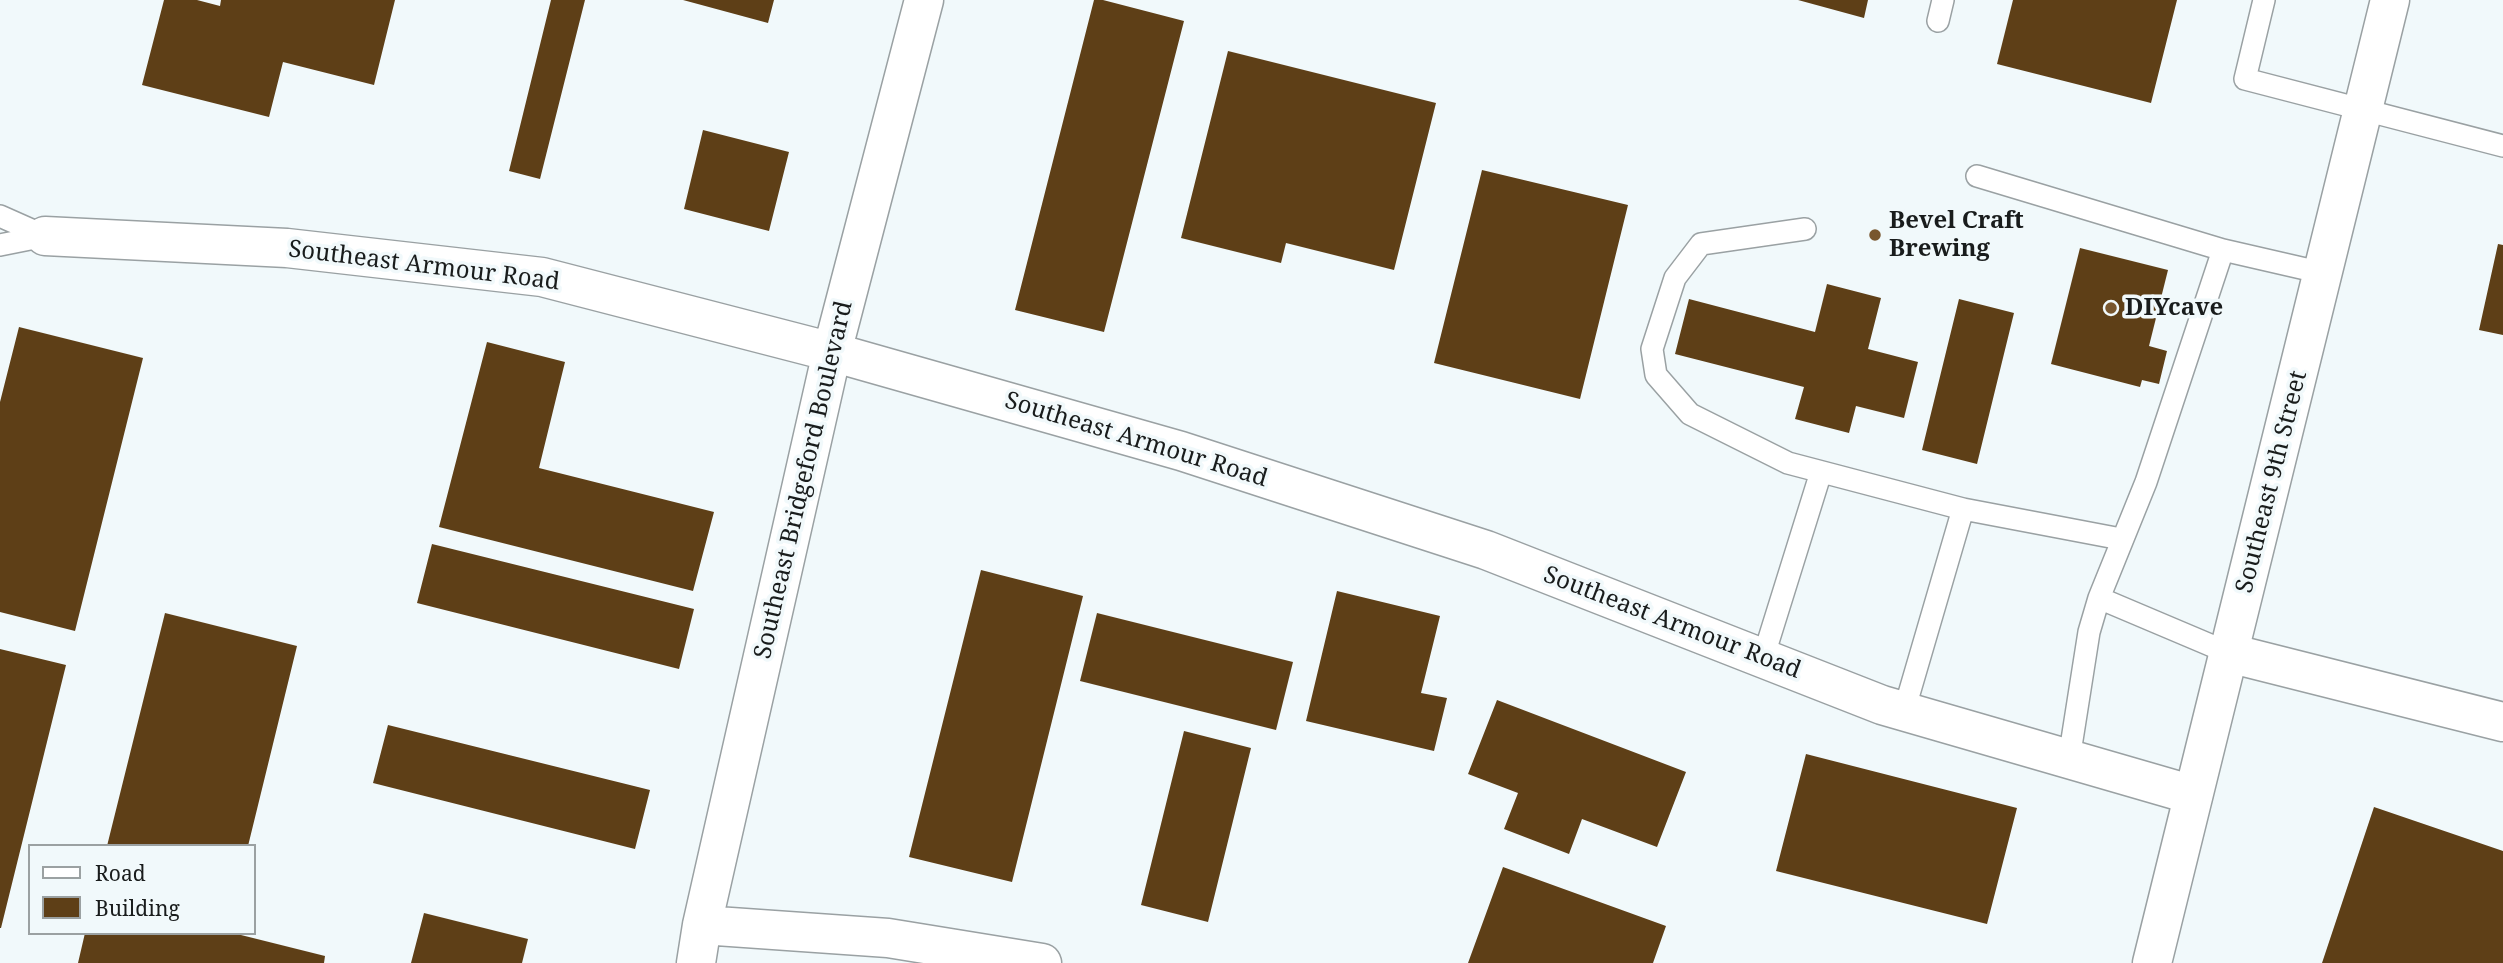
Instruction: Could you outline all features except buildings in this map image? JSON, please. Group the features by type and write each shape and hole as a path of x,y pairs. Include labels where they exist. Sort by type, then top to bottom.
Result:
{"street":[{"name":"Southeast Bridgeford Boulevard","path":"696,963 702,925 832,352 924,0"},
{"name":"Southeast 9th Street","path":"2152,963 2390,0"},
{"name":"Southeast Armour Road","path":"45,236 287,247 542,277 832,352 1181,451 1473,546 1882,705 2193,795"},
{"path":"2229,653 2503,722"},
{"path":"702,925 888,938 1042,963"}],"lane":[{"path":"1938,21 1943,0"},
{"path":"2264,0 2245,79 2503,146"},
{"path":"1977,176 2223,250 2323,273"},
{"path":"0,216 45,236"},
{"path":"1805,229 1701,244 1675,278 1652,349 1656,375 1690,414 1788,463 1963,509 2121,539"},
{"path":"0,245 45,236"},
{"path":"2068,759 2089,632 2099,597 2146,482 2223,250"},
{"path":"1763,658 1821,472"},
{"path":"1904,711 1963,509"},
{"path":"2099,597 2229,653"}],"place":[{"name":"Bevel Craft Brewing","path":"1875,235"},
{"name":"DIYcave","path":"2111,308"}]}
